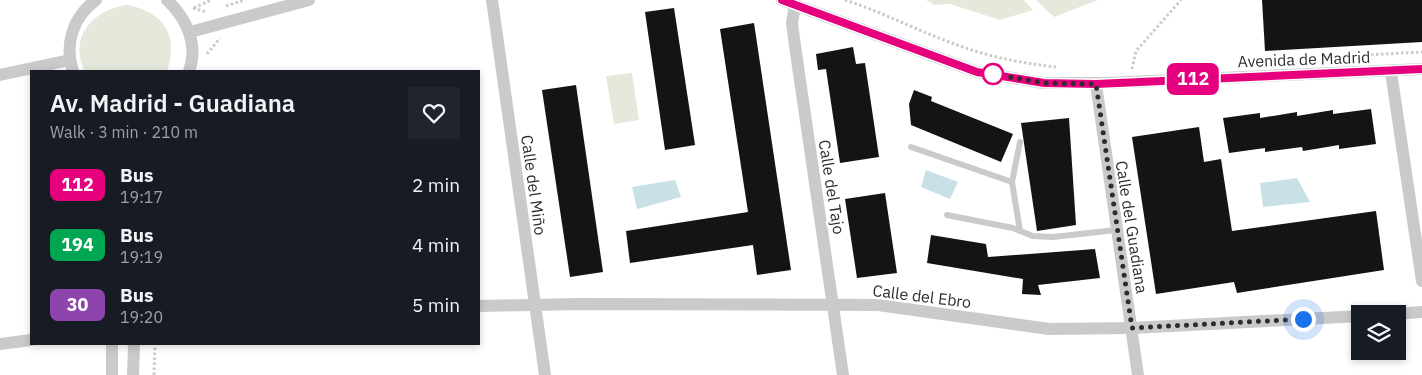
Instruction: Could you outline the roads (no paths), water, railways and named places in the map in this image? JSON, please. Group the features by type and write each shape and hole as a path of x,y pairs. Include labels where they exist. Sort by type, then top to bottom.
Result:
{"street":[{"path":"40,70 72,66 70,40 76,22 86,7 96,0"},
{"path":"167,0 180,12 190,32 191,64 188,70"},
{"path":"190,32 309,0"},
{"name":"Calle del Miño","path":"492,0 545,375"},
{"name":"Avenida de Madrid","path":"782,0 977,72 1044,83 1096,84 1132,75 1390,72 1422,69"},
{"name":"Calle del Tajo","path":"795,5 792,23 843,375"},
{"path":"0,75 30,71"},
{"path":"1390,72 1422,281"},
{"name":"Calle del Guadiana","path":"1096,84 1138,375"},
{"name":"Calle del Ebro","path":"480,306 535,304 878,305 1049,329 1132,328 1351,316"},
{"path":"1406,313 1422,312"},
{"path":"0,344 30,340"},
{"path":"112,345 112,375"},
{"path":"133,375 134,345"}],"lane":[{"path":"1020,142 1012,182 1020,231"},
{"path":"910,147 1012,182"},
{"path":"946,215 984,221 1033,236 1053,237 1116,230"}],"water":[{"path":"926,170 958,182 950,199 921,187"},
{"path":"1297,178 1310,202 1263,207 1260,183"},
{"path":"675,180 681,197 637,209 632,187"}]}
